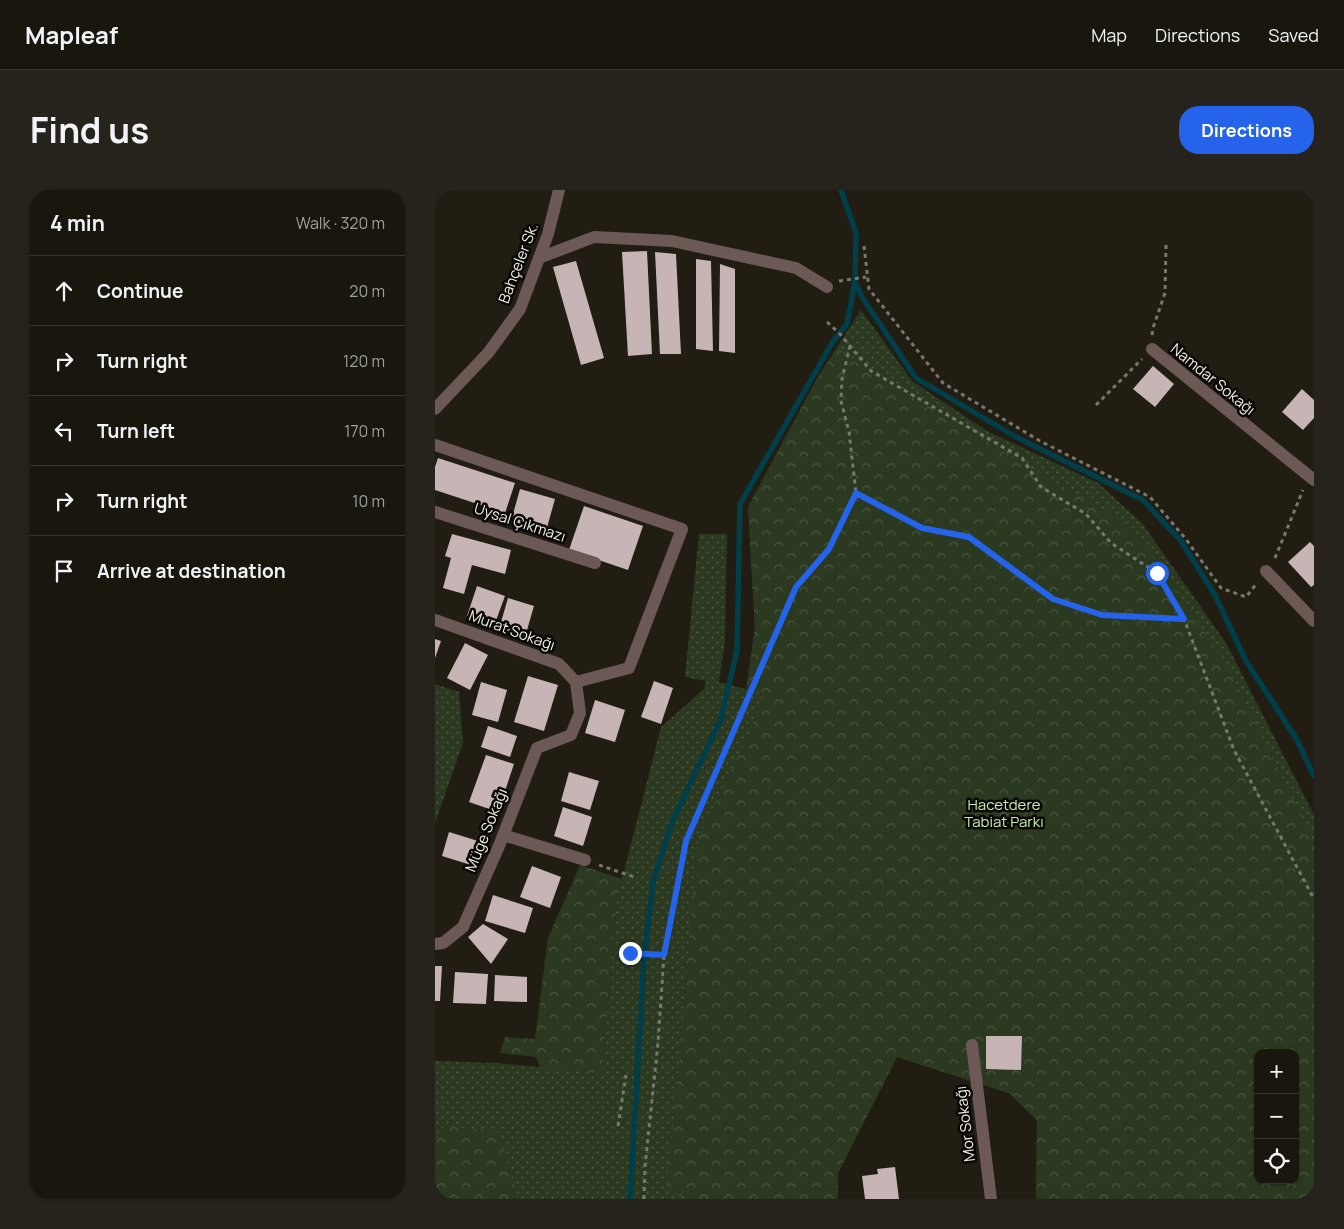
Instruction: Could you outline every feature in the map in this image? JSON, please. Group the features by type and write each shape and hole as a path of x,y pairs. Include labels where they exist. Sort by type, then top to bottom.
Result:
{"street":[{"name":"Bahçeler Sk.","path":"435,409 488,353 520,309 539,258 559,190"},
{"path":"539,258 594,237 672,241 796,268 827,287"},
{"name":"Namdar Sokağı","path":"1152,349 1311,478"},
{"path":"435,445 682,528 629,668 576,682"},
{"name":"Uysal Çıkmazı","path":"435,512 595,563"},
{"path":"1266,571 1314,621"},
{"name":"Murat Sokağı","path":"435,620 559,664 576,682"},
{"name":"Müge Sokağı","path":"435,944 443,943 463,927 503,835 537,748 571,735 580,712 576,682"},
{"path":"503,835 585,860"},
{"name":"Mor Sokağı","path":"972,1045 991,1199"}],"path":[{"name":"Namdar Sokağı","path":"1152,349 1153,328 1165,293 1167,245"},
{"path":"864,246 866,278 869,289 943,383 1041,441 1150,497 1185,538 1221,588 1246,597 1277,556 1311,478"},
{"path":"842,279 866,278"},
{"path":"827,322 871,371 1022,458 1041,487 1085,514 1111,543 1157,573 1184,619 1234,750 1314,899"},
{"path":"644,1199 645,1166 658,1043 664,955 686,841 796,587 829,549 856,493 849,432 841,401 842,379 850,346"},
{"path":"1096,405 1152,349"},
{"path":"856,493 922,528 969,537 1053,599 1102,615 1184,619"},
{"path":"585,860 637,878"},
{"path":"630,953 664,955"},
{"path":"618,1126 626,1075"}],"green space":[{"name":"Hacetdere Tabiat Parkı","path":"861,310 912,381 987,431 1098,483 1142,523 1226,643 1314,815 1314,1199 1036,1199 1037,1120 1009,1093 897,1057 838,1173 838,1199 435,1199 435,1061 497,1063 602,1073 617,899 661,727 704,689 706,681 685,677 699,534 727,534 725,641 719,682 746,689 755,628 748,507 818,377"},
{"name":"Hacetdere Tabiat Parkı","path":"837,348 1029,468 1130,524 1226,663 1314,842 1314,1199 1036,1199 1037,1120 1009,1093 897,1057 838,1173 838,1199 688,1199 666,1190 677,1087 698,838 748,737 765,693 747,689 755,628 748,507 818,377"},
{"path":"435,684 459,692 463,743 435,823"},
{"path":"580,865 622,879 617,899 602,1073 540,1068 536,1057 500,1053 505,1037 535,1039 548,938"},
{"path":"445,1126 498,1132 519,1199 435,1199 435,1135"}],"building":[{"path":"647,251 652,354 628,356 622,252"},
{"path":"655,252 676,254 681,354 660,354"},
{"path":"696,259 711,261 713,351 696,349"},
{"path":"576,261 604,358 581,365 553,267"},
{"path":"720,264 735,269 735,353 719,351"},
{"path":"1153,366 1174,384 1155,407 1133,389"},
{"path":"1302,389 1314,400 1314,418 1303,430 1282,412"},
{"path":"438,458 515,483 505,513 435,490 435,467"},
{"path":"520,489 555,499 546,531 511,521"},
{"path":"584,506 643,526 628,570 569,550"},
{"path":"452,534 511,550 505,574 472,565 464,594 443,588 451,558 445,556"},
{"path":"1310,542 1314,546 1314,585 1311,587 1288,562"},
{"path":"477,586 505,596 494,626 467,616"},
{"path":"508,598 534,606 525,637 499,629"},
{"path":"435,639 441,641 435,658"},
{"path":"465,643 488,655 470,690 447,678"},
{"path":"528,676 558,685 544,731 514,722"},
{"path":"654,681 673,688 661,724 641,717"},
{"path":"481,682 507,690 498,722 472,715"},
{"path":"595,700 625,710 615,742 585,733"},
{"path":"488,726 517,736 510,757 481,747"},
{"path":"486,755 514,764 498,812 469,802"},
{"path":"569,772 599,781 590,810 561,801"},
{"path":"563,807 592,817 583,846 554,836"},
{"path":"449,832 478,841 471,865 442,856"},
{"path":"532,866 561,877 550,908 520,897"},
{"path":"493,895 533,908 525,933 485,921"},
{"path":"483,924 508,939 491,964 468,937"},
{"path":"435,966 442,966 440,1001 435,1001"},
{"path":"455,972 488,974 486,1004 453,1003"},
{"path":"495,975 527,977 527,1002 494,1001"},
{"path":"986,1036 1022,1036 1021,1070 986,1069"},
{"path":"895,1167 899,1199 865,1199 862,1176 878,1174 877,1169"}],"waterway":[{"path":"841,190 856,233 855,282 862,297 916,378 1016,437 1143,500 1181,541 1215,595 1246,661 1297,740 1314,776"},
{"path":"630,1199 644,960 653,882 672,822 721,719 737,650 740,504 832,343 847,324 855,282"}],"route":[{"path":"630,953 664,955 686,841 796,587 829,549 856,493 922,528 969,537 995,554 1053,599 1102,615 1184,619 1181,610 1157,573"}]}
